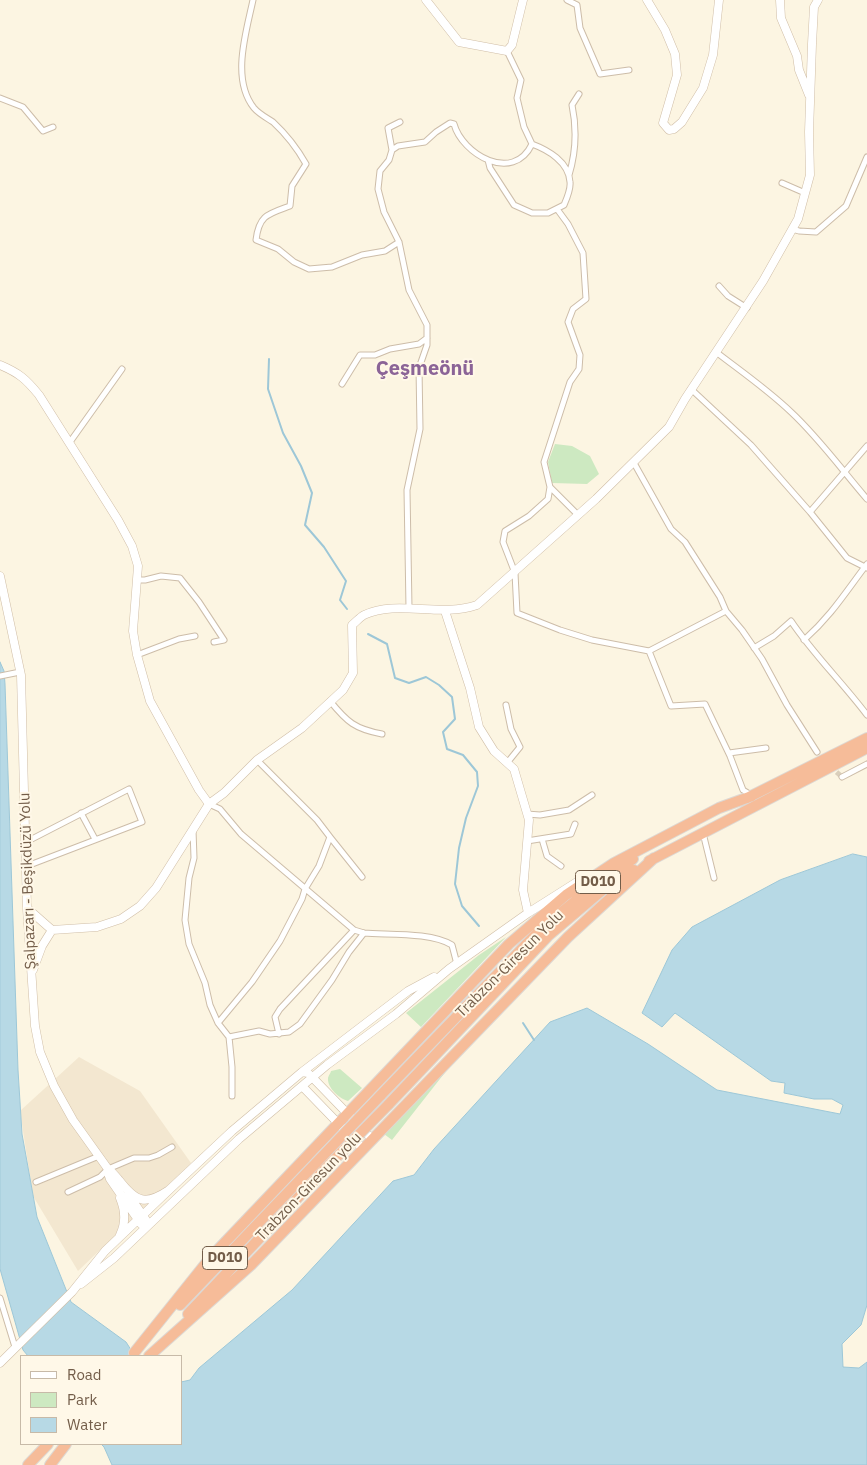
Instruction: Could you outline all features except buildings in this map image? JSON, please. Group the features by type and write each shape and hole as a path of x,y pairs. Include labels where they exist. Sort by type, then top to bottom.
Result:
{"highway":[{"name":"Trabzon-Giresun Yolu","path":"133,1355 541,929 600,880 641,855 867,738"},
{"name":"Trabzon-Giresun Yolu","path":"388,1105 548,936 604,888 654,858 867,748"},
{"path":"133,1355 211,1257 509,944 530,925 566,895 614,863 719,808 752,796"},
{"path":"150,1355 251,1265 568,937 654,858"},
{"name":"Trabzon-Giresun yolu","path":"150,1355 388,1105"},
{"path":"28,1465 47,1445"},
{"path":"50,1465 65,1445"}],"street":[{"path":"253,0 241,66 246,94 255,109 272,122 297,147 306,164 292,186 290,206 267,214 258,225 256,240 278,249 294,262 309,269 332,267 362,255 385,251 399,242"},
{"path":"426,0 460,42 507,51"},
{"path":"507,51 512,45 523,0"},
{"path":"567,0 577,5 580,28 600,74 628,70"},
{"path":"647,0 665,30 674,54 677,75 663,123 669,130 674,130 682,122 703,88 713,56 719,0"},
{"path":"780,0 781,18 797,56 799,70 811,101"},
{"path":"27,908 52,930 97,927 121,919 140,906 156,888 209,804 224,793 257,760 302,728 343,690 353,673 352,625 364,615 384,610 409,608 445,611 464,610 476,605 515,573 578,515 634,463 669,426 691,389 747,308 798,219 810,175 809,132 812,44 814,7 818,0"},
{"path":"507,51 521,80 517,98 524,127 532,144 548,150 561,162 569,175"},
{"path":"488,160 490,168 514,205 532,213 548,213 564,205 568,196 569,175 574,158 576,121 572,105 579,94"},
{"path":"0,98 22,107 43,131 53,127"},
{"path":"400,122 388,128 392,150 380,171 378,189 384,212 399,242 410,290 427,325 427,345 419,368 420,429 408,490 409,608"},
{"path":"392,150 398,146 425,142 450,123 454,124 456,134 473,150 488,160 511,164 519,161 528,152 532,144"},
{"path":"792,229 816,232 846,206 867,157"},
{"path":"782,183 805,193"},
{"path":"557,209 568,224 583,254 586,299 573,309 568,322 580,355 579,369 570,382 544,462 550,487 548,499 529,516 505,531 503,542 515,573 517,613 592,640 649,651 726,611"},
{"path":"719,286 728,296 747,308"},
{"path":"342,384 360,355 374,355 390,349 419,344 427,338"},
{"path":"716,352 793,413 867,499"},
{"path":"0,365 27,380 70,442 132,546 138,566 133,631 137,655 150,701 199,790 209,804 220,809 241,834 354,930 364,933 429,937 445,941 452,945 457,964"},
{"path":"70,442 122,369"},
{"path":"691,389 751,446 810,512 847,558 866,566 843,599 804,640"},
{"path":"810,512 867,446"},
{"path":"634,463 671,529 685,542 720,597 726,611 754,648 817,752"},
{"path":"550,487 578,515"},
{"name":"Şalpazarı - Beşikdüzü Yolu","path":"0,576 20,672 27,908 35,1026 40,1052 54,1086 73,1120 108,1169"},
{"path":"138,580 161,576 180,578 199,602 224,640 214,642"},
{"path":"445,611 470,688 479,727 494,751 514,769 529,820 523,890 528,913"},
{"path":"754,648 774,636 791,621 804,640 833,672 867,715"},
{"path":"137,655 196,636"},
{"path":"649,651 671,706 706,704 744,790 752,796"},
{"path":"0,676 20,672"},
{"path":"330,701 354,726 364,731 382,734"},
{"path":"506,705 511,728 520,747 507,763"},
{"path":"729,753 766,748"},
{"path":"257,760 316,820 362,877"},
{"path":"842,777 867,764"},
{"path":"26,842 129,789 142,822 26,866"},
{"path":"527,814 540,815 568,810 592,795"},
{"path":"81,813 95,839"},
{"path":"72,1292 93,1264 232,1131 302,1072 408,991 457,964 552,896 616,858 686,823 698,819"},
{"path":"526,842 571,834 575,824"},
{"path":"193,830 194,858 189,878 185,920 189,944 205,983 210,1005 218,1023 229,1037 232,1096"},
{"path":"703,833 714,878"},
{"path":"218,1023 242,995 280,941 302,899 305,889 319,866 330,837"},
{"path":"542,839 547,856 561,866"},
{"path":"31,974 42,946 52,930"},
{"path":"279,1034 274,1016 354,930"},
{"path":"229,1037 259,1031 279,1034 289,1032 300,1024 364,933"},
{"path":"0,1363 72,1292 108,1263 239,1140 312,1077 396,1014 449,969"},
{"path":"302,1072 308,1073 372,1139"},
{"path":"302,1086 363,1149"},
{"path":"68,1192 100,1178 108,1169 134,1158 149,1158 158,1155 172,1147"},
{"path":"36,1182 99,1156"},
{"path":"108,1169 113,1172 130,1194 141,1200 152,1200 169,1190"},
{"path":"108,1169 108,1174 121,1201 124,1215 122,1230 118,1240"},
{"path":"110,1178 141,1218"},
{"path":"119,1180 146,1226"},
{"path":"0,1298 17,1345"},
{"path":"0,1367 17,1345"}],"shaded area":[{"path":"79,1057 140,1091 191,1163 78,1271 33,1196 20,1111"}],"green space":[{"path":"555,444 572,446 590,456 599,474 587,484 552,483 548,462"},
{"path":"506,937 421,1027 406,1013 479,955"},
{"path":"340,1069 362,1088 348,1101 341,1098 328,1082 331,1071"},
{"path":"447,1070 392,1140 384,1134"}],"water":[{"path":"0,662 4,671 5,684 18,1070 22,1134 37,1217 71,1302 126,1342 134,1355 27,1355 23,1350 0,1269"},
{"path":"853,854 867,857 867,1305 861,1325 842,1344 843,1367 859,1368 867,1362 867,1465 112,1465 102,1445 182,1445 182,1382 190,1380 199,1368 292,1290 393,1181 414,1175 434,1149 550,1022 587,1008 648,1044 717,1090 840,1114 843,1105 832,1099 814,1099 784,1093 785,1083 771,1081 675,1013 662,1027 642,1013 672,950 692,927 780,880"}],"waterway":[{"path":"269,359 268,389 283,433 301,466 312,493 305,525 324,547 346,581 340,600 347,609"},
{"path":"368,634 387,644 395,678 409,683 426,677 439,685 452,697 455,719 443,732 447,749 463,755 477,772 478,786 466,818 459,848 455,884 462,906 479,926"},
{"path":"523,1023 534,1040"}],"tunnel":[{"path":"831,767 842,777"}],"district":[{"name":"Çeşmeönü","path":"425,369"}]}
